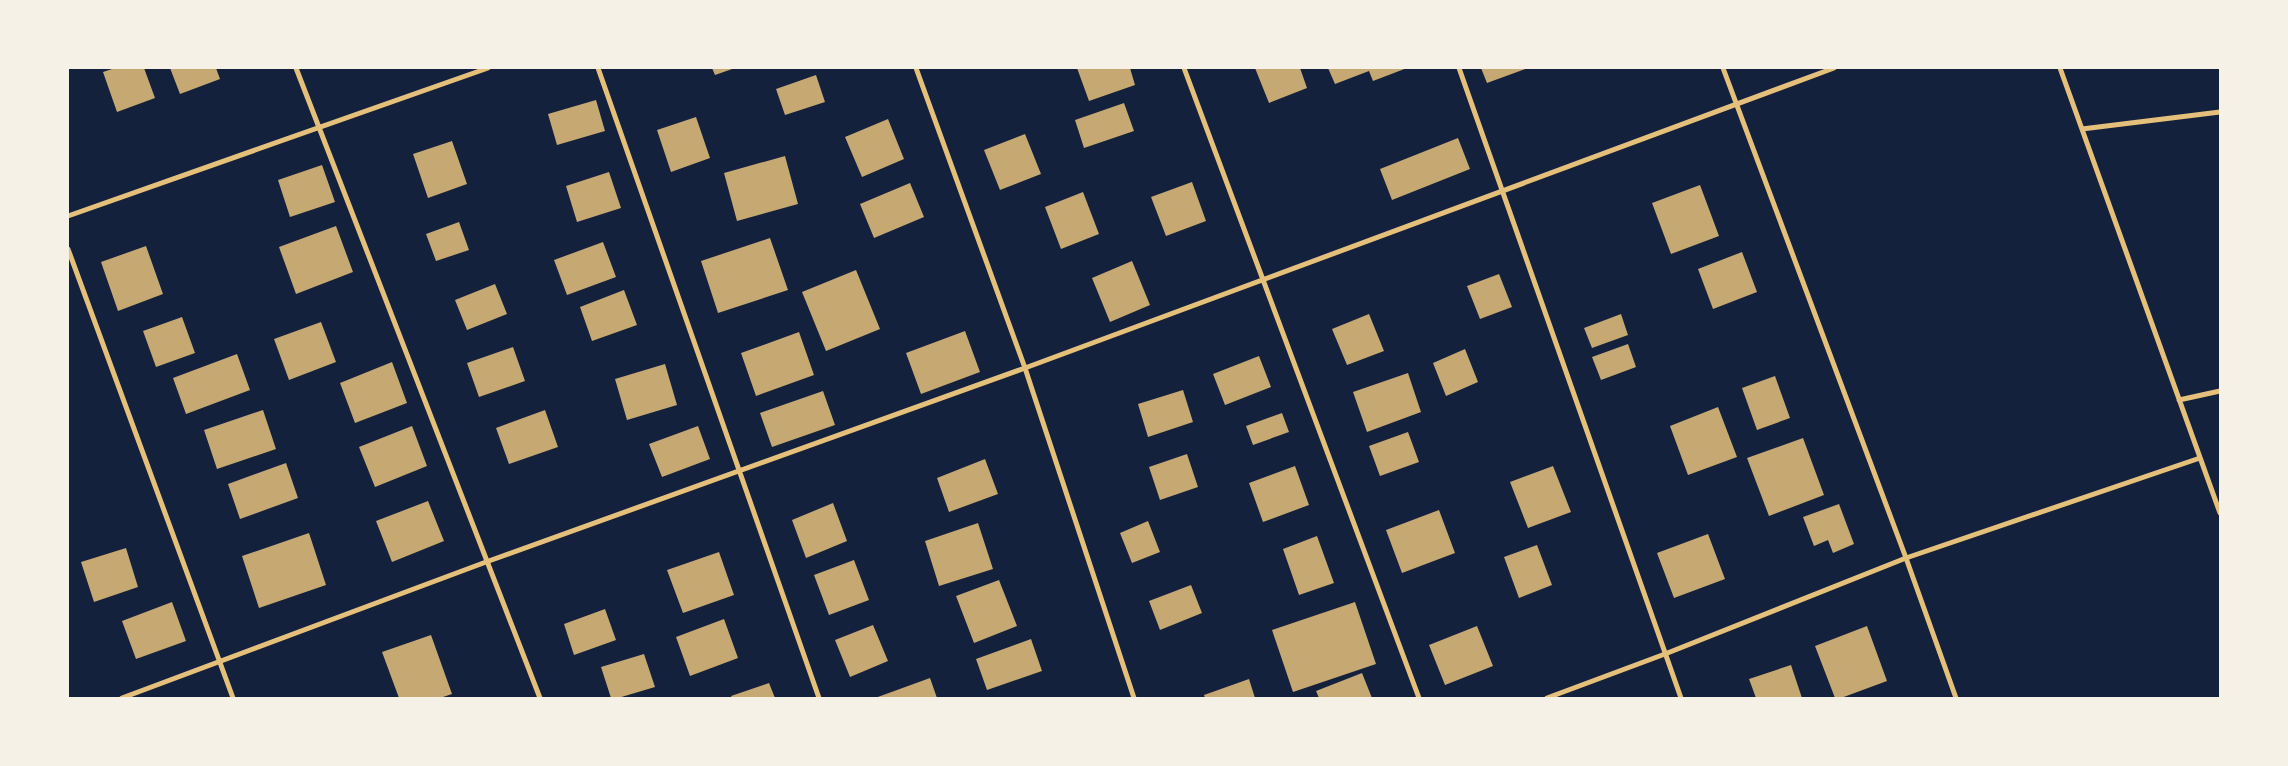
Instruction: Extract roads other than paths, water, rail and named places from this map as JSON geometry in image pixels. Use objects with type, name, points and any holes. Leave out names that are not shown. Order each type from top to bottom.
[{"type":"street","points":[[296,68],[540,698]]},
{"type":"street","points":[[68,216],[488,68]]},
{"type":"street","points":[[598,68],[819,698]]},
{"type":"street","points":[[916,68],[1025,368],[1134,698]]},
{"type":"street","points":[[1184,68],[1419,698]]},
{"type":"street","points":[[1459,68],[1681,698]]},
{"type":"street","points":[[1723,68],[1906,558],[1956,698]]},
{"type":"street","points":[[122,698],[740,469],[1025,368],[1503,189],[1834,68]]},
{"type":"street","points":[[2060,68],[2220,513]]},
{"type":"street","points":[[2082,129],[2220,112]]},
{"type":"street","points":[[68,249],[233,698]]},
{"type":"street","points":[[2179,400],[2220,391]]},
{"type":"street","points":[[1547,698],[1665,654],[1906,558],[2200,458]]}]
